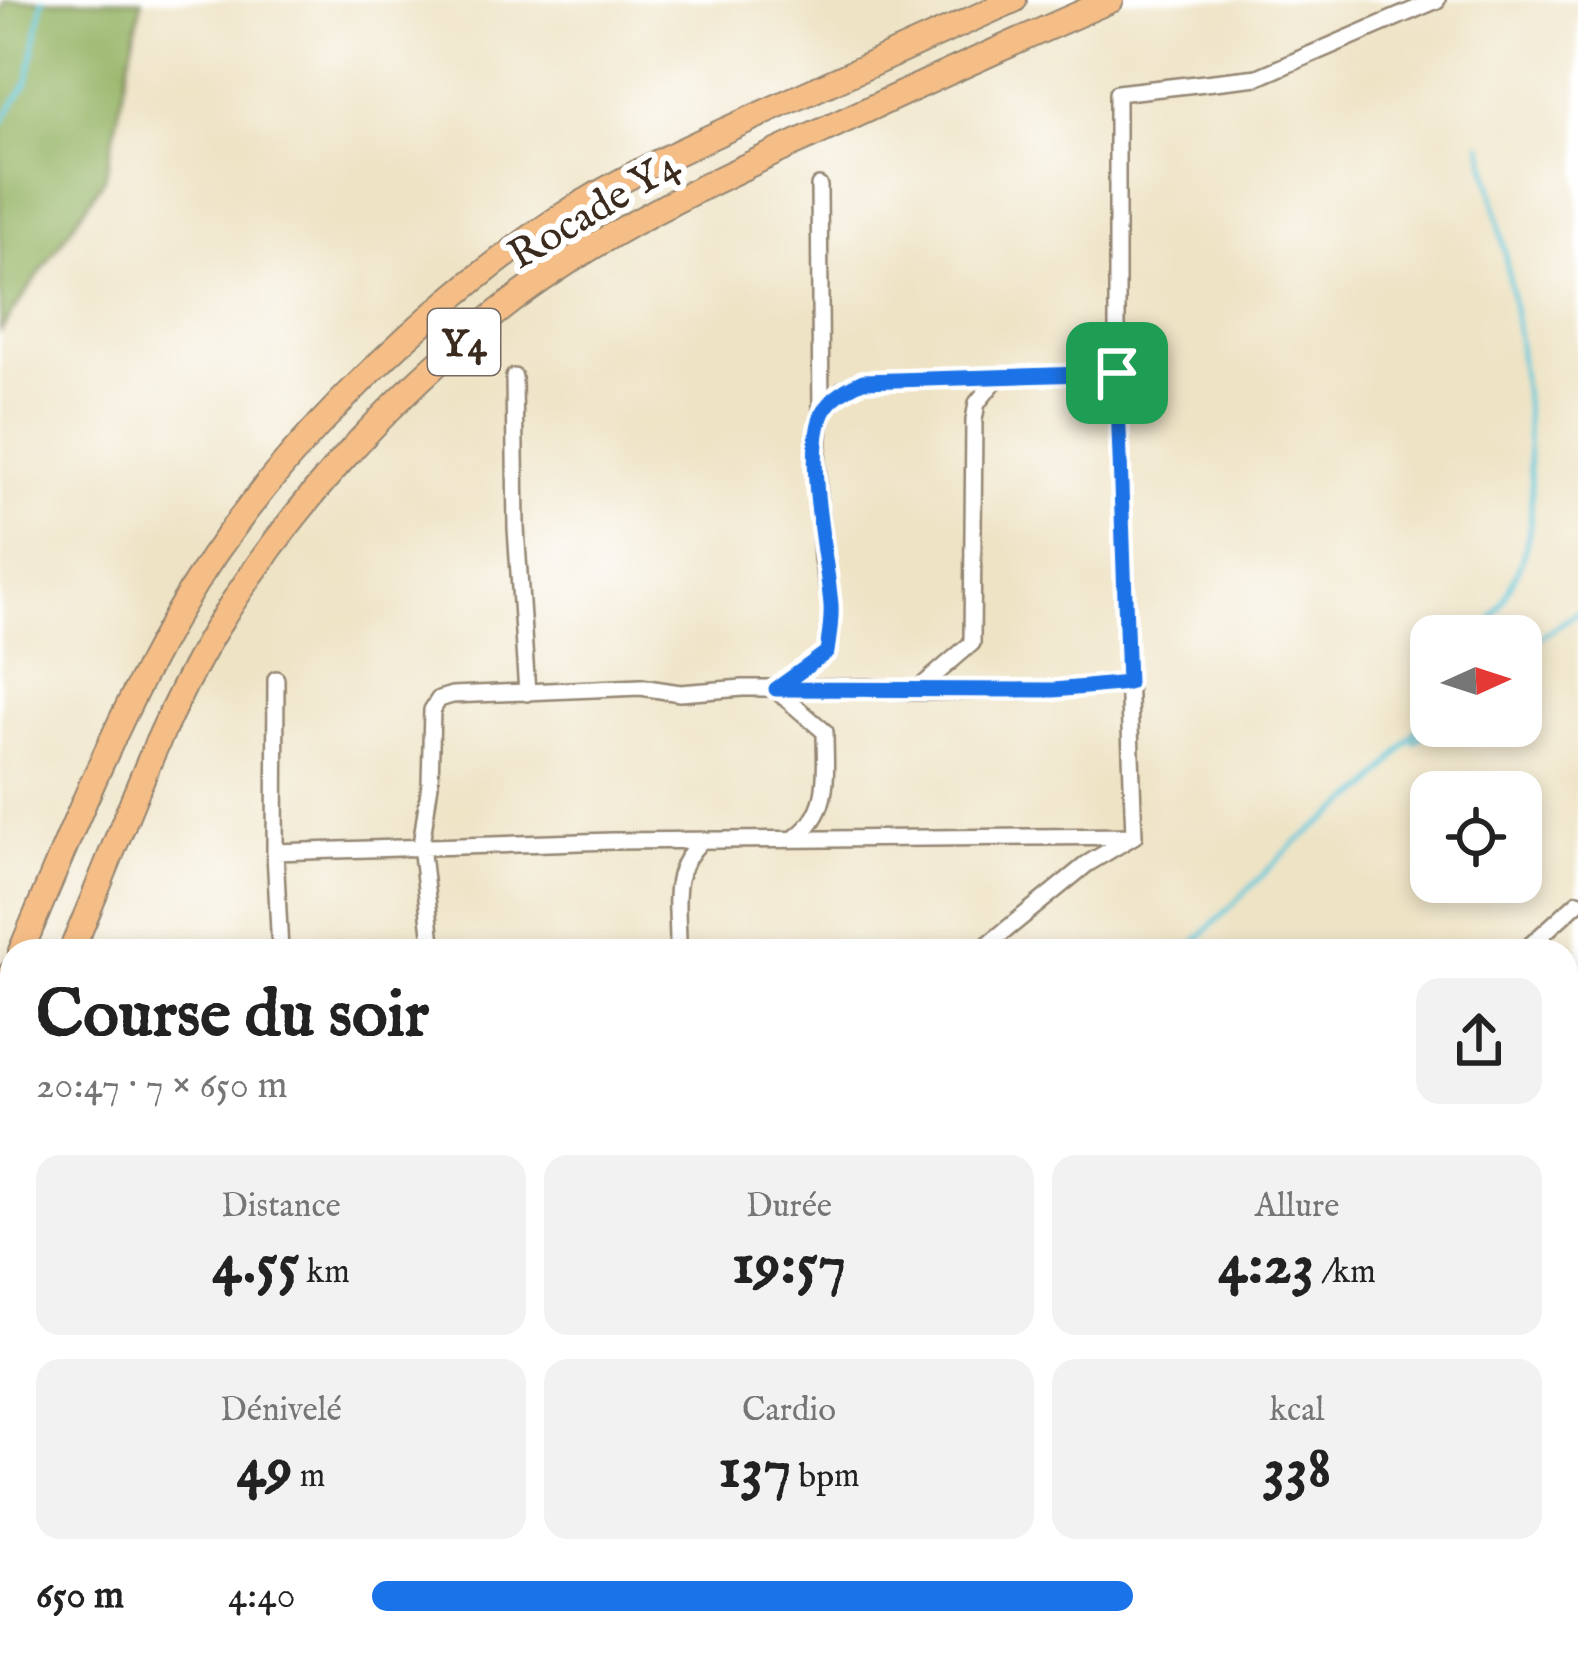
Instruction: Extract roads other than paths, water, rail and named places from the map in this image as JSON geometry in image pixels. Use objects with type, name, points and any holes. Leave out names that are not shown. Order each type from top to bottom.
[{"type":"highway","name":"Rocade Y4","points":[[26,939],[138,687],[179,609],[262,490],[373,371],[466,286],[556,220],[626,179],[1014,0]]},
{"type":"highway","name":"Rocade Y4","points":[[76,939],[181,689],[214,632],[292,520],[396,404],[498,312],[669,203],[1111,0]]},
{"type":"street","points":[[1133,836],[1117,373],[1117,93],[1258,77],[1437,0]]},
{"type":"street","points":[[776,689],[827,652],[831,605],[822,560],[817,462],[821,415],[819,186]]},
{"type":"street","points":[[821,415],[842,390],[863,381],[1117,373]]},
{"type":"street","points":[[915,692],[972,643],[974,420],[977,403],[998,376]]},
{"type":"street","points":[[514,377],[516,528],[527,693]]},
{"type":"street","points":[[275,679],[279,939]]},
{"type":"street","points":[[432,939],[421,845],[430,784],[432,710],[439,699],[641,687],[680,693],[868,687],[915,692],[1054,690],[1128,683]]},
{"type":"street","points":[[776,689],[825,732],[823,801],[812,826],[795,838]]},
{"type":"street","points":[[275,852],[795,838],[1133,836]]},
{"type":"street","points":[[995,939],[1087,864],[1133,836]]},
{"type":"street","points":[[678,939],[679,868],[701,840]]},
{"type":"street","points":[[1537,939],[1578,902]]},
{"type":"waterway","points":[[0,125],[28,81],[43,0]]},
{"type":"waterway","points":[[1482,144],[1517,331],[1531,502],[1521,562],[1494,615]]},
{"type":"waterway","points":[[1542,637],[1578,612]]},
{"type":"waterway","points":[[1198,939],[1294,844],[1372,786],[1410,738]]}]
